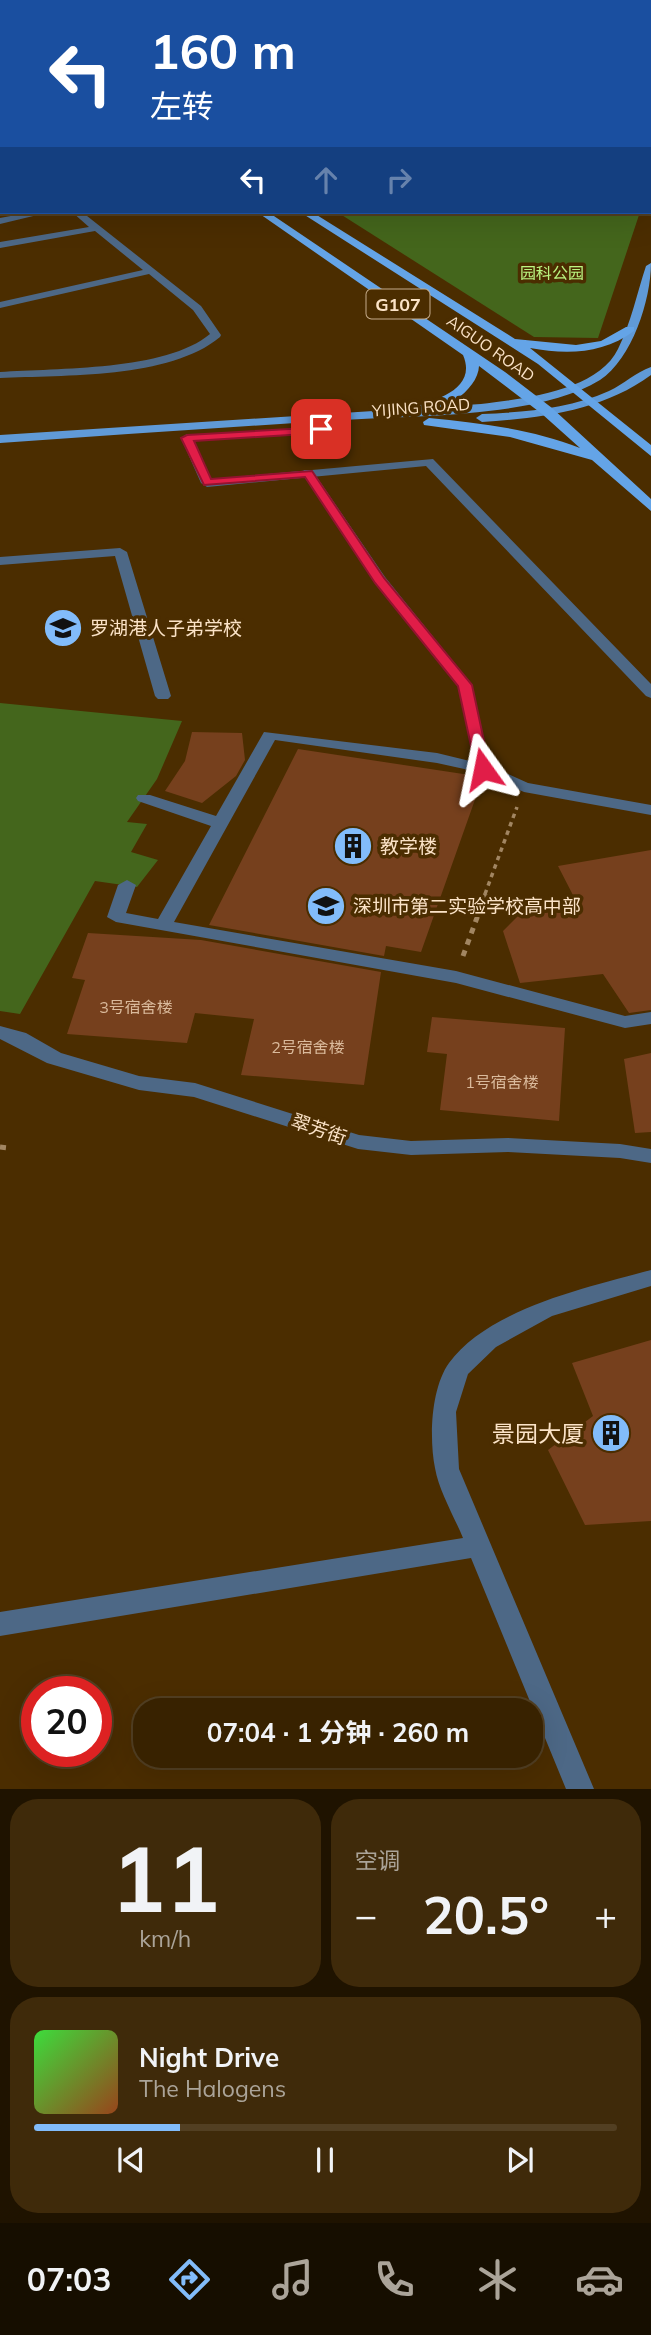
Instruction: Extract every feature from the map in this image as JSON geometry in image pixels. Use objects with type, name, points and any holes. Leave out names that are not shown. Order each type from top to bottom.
[{"type":"highway","name":"AIGUO ROAD","points":[[265,214],[468,352],[532,399],[651,506]]},
{"type":"highway","name":"AIGUO ROAD","points":[[308,214],[542,362],[651,452]]},
{"type":"highway","points":[[505,338],[542,346],[579,348],[614,341],[631,329]]},
{"type":"highway","points":[[412,412],[439,404],[469,384],[475,373],[475,363],[468,352]]},
{"type":"highway","points":[[429,422],[471,426],[537,439],[576,451],[608,468]]},
{"type":"main road","name":"YIJING ROAD","points":[[0,439],[481,407],[532,399],[573,387],[605,371],[616,362],[631,329],[651,266]]},
{"type":"main road","name":"YIJING ROAD","points":[[0,451],[429,422],[547,411],[591,401],[626,388],[651,370]]},
{"type":"street","points":[[0,221],[35,214]]},
{"type":"street","points":[[0,375],[93,369],[154,361],[184,354],[212,342],[216,335],[211,324],[197,308],[80,214]]},
{"type":"street","points":[[0,245],[97,228]]},
{"type":"street","points":[[0,305],[151,271]]},
{"type":"street","points":[[187,438],[208,482],[429,462],[651,693]]},
{"type":"street","points":[[308,473],[380,580],[465,685],[483,769]]},
{"type":"street","points":[[0,561],[120,552],[163,696]]},
{"type":"street","points":[[163,925],[270,735],[437,758],[483,769],[524,787],[651,810]]},
{"type":"street","points":[[144,798],[222,824]]},
{"type":"street","points":[[127,885],[116,917],[456,977],[625,1022],[651,1018]]},
{"type":"street","name":"翠芳街","points":[[0,1032],[19,1038],[54,1058],[139,1083],[195,1090],[358,1142],[411,1148],[508,1145],[620,1151],[651,1156]]},
{"type":"street","points":[[580,1789],[447,1469],[444,1412],[458,1369],[488,1341],[545,1309],[651,1279]]},
{"type":"street","points":[[0,1624],[479,1546]]},
{"type":"path","points":[[456,977],[524,787]]},
{"type":"path","points":[[0,1147],[9,1148]]},
{"type":"green space","name":"园科公园","points":[[340,214],[639,214],[598,338],[534,337]]},
{"type":"green space","points":[[0,703],[182,721],[157,779],[127,822],[147,824],[131,852],[158,860],[137,887],[95,881],[20,1014],[0,1011]]},
{"type":"building","points":[[192,732],[242,733],[245,760],[236,776],[202,803],[165,791],[185,761]]},
{"type":"building","name":"教学楼","points":[[298,749],[483,777],[421,952],[386,946],[384,956],[209,925]]},
{"type":"building","points":[[651,850],[651,1010],[629,1013],[603,974],[520,983],[503,931],[526,908],[575,899],[558,866]]},
{"type":"building","points":[[88,933],[201,940],[381,972],[364,1085],[241,1075],[254,1019],[195,1013],[187,1043],[67,1034],[85,980],[72,978]]},
{"type":"building","points":[[432,1017],[565,1028],[559,1121],[440,1110],[447,1054],[427,1052]]},
{"type":"building","points":[[651,1053],[651,1132],[635,1133],[624,1059]]},
{"type":"building","name":"景园大厦","points":[[651,1340],[651,1521],[585,1525],[548,1450],[593,1416],[572,1363]]},
{"type":"place","name":"罗湖港人子弟学校","points":[[63,628]]},
{"type":"place","name":"教学楼","points":[[353,846]]},
{"type":"place","name":"深圳市第二实验学校高中部","points":[[326,906]]},
{"type":"place","name":"景园大厦","points":[[611,1433]]},
{"type":"route","points":[[321,429],[187,438],[208,482],[308,473],[380,580],[465,685],[483,769]]}]
